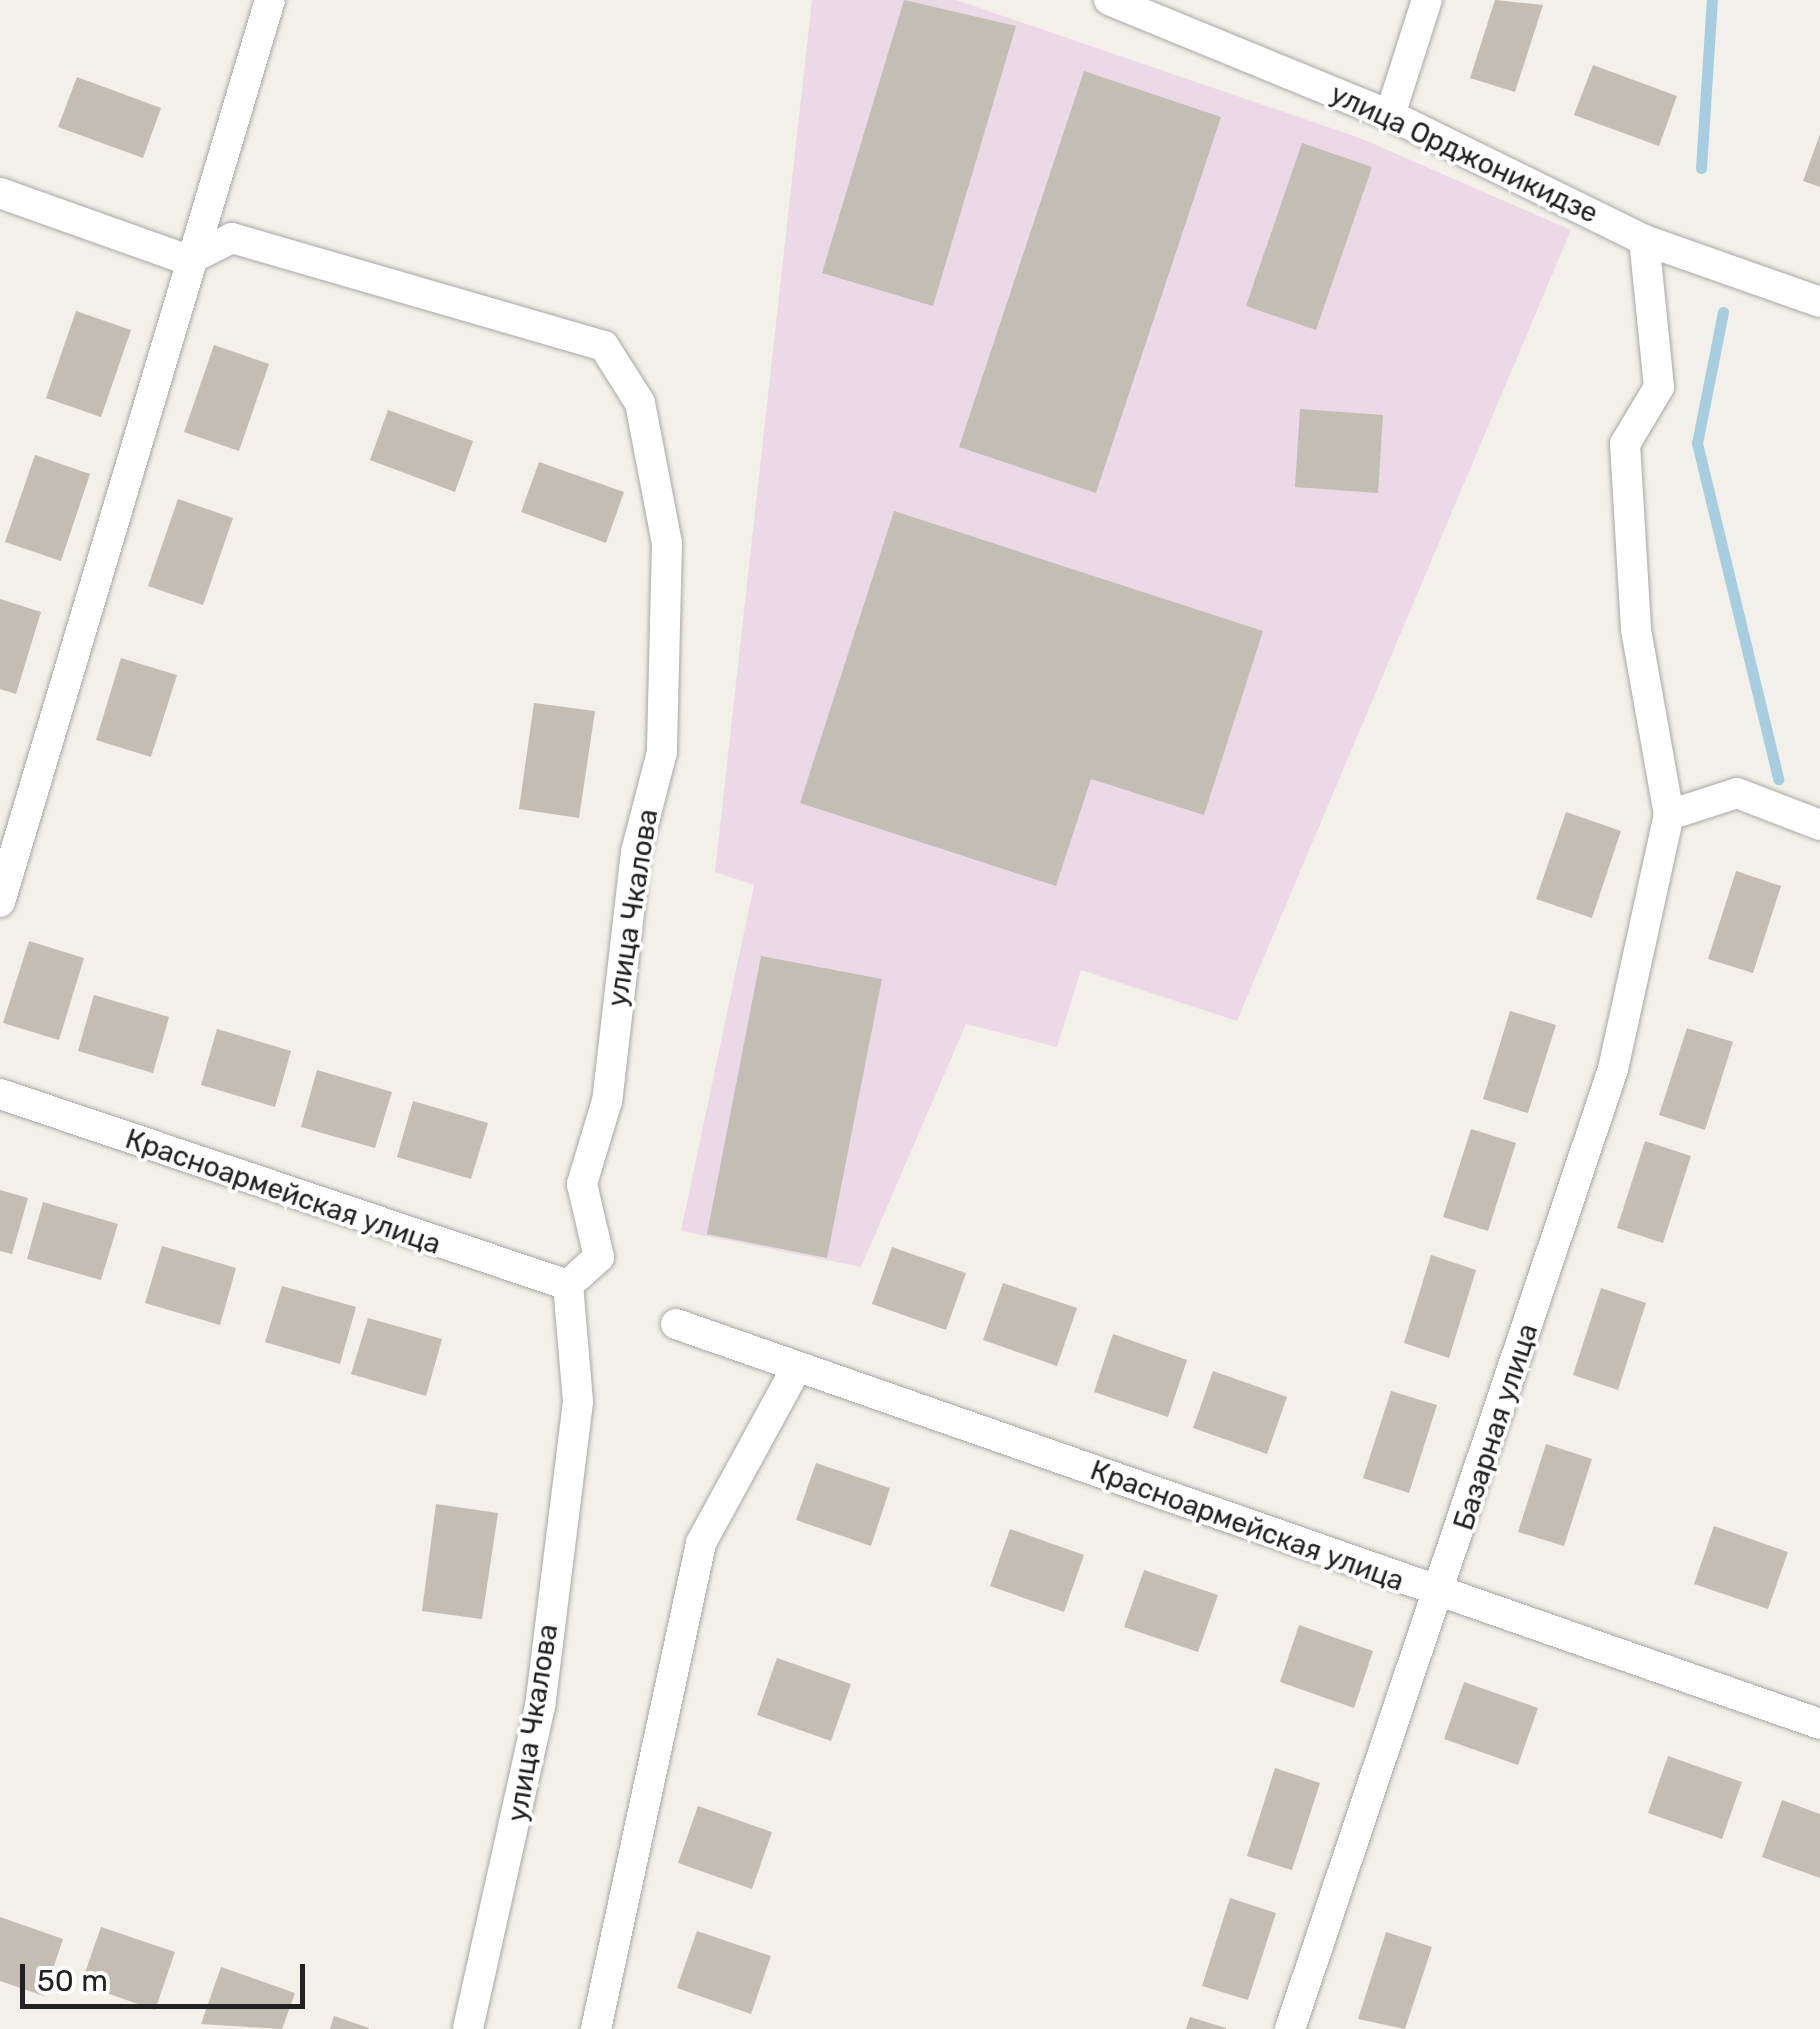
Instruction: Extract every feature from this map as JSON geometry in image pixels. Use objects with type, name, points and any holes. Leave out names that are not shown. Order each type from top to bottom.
[{"type":"street","points":[[0,902],[188,260],[270,0]]},
{"type":"street","name":"улица Орджоникидзе","points":[[1109,0],[1390,115],[1644,240],[1820,302]]},
{"type":"street","points":[[1390,115],[1427,0]]},
{"type":"street","points":[[0,193],[188,260]]},
{"type":"street","name":"улица Чкалова","points":[[188,260],[232,238],[604,346],[640,403],[667,543],[662,752],[636,852],[607,1101],[582,1184],[600,1257],[568,1286],[578,1402],[540,1706],[468,2029]]},
{"type":"street","points":[[1644,240],[1659,387],[1625,444],[1636,630],[1669,815],[1737,793],[1820,825]]},
{"type":"street","name":"Базарная улица","points":[[1290,2029],[1442,1595],[1613,1069],[1669,815]]},
{"type":"street","name":"Красноармейская улица","points":[[0,1094],[568,1286]]},
{"type":"street","name":"Красноармейская улица","points":[[676,1324],[1820,1724]]},
{"type":"street","points":[[596,2029],[701,1542],[797,1366]]},
{"type":"shaded area","points":[[812,0],[956,0],[1360,138],[1571,230],[1237,1021],[1081,970],[1057,1047],[966,1024],[861,1267],[681,1231],[754,885],[715,872]]},
{"type":"building","points":[[904,0],[1016,26],[933,306],[822,273]]},
{"type":"building","points":[[1495,0],[1543,5],[1515,92],[1470,78]]},
{"type":"building","points":[[1593,65],[1677,96],[1659,146],[1574,115]]},
{"type":"building","points":[[1084,71],[1221,117],[1096,493],[959,447]]},
{"type":"building","points":[[77,77],[161,108],[143,158],[58,127]]},
{"type":"building","points":[[1820,134],[1820,187],[1803,181]]},
{"type":"building","points":[[1302,143],[1372,167],[1316,330],[1246,306]]},
{"type":"building","points":[[76,311],[131,330],[101,417],[46,398]]},
{"type":"building","points":[[214,345],[269,364],[239,451],[184,432]]},
{"type":"building","points":[[1300,409],[1383,415],[1378,493],[1295,487]]},
{"type":"building","points":[[388,410],[473,441],[455,492],[370,460]]},
{"type":"building","points":[[35,455],[90,474],[61,561],[5,542]]},
{"type":"building","points":[[539,462],[624,492],[606,543],[521,512]]},
{"type":"building","points":[[178,499],[233,518],[203,605],[148,586]]},
{"type":"building","points":[[894,511],[1263,631],[1204,815],[1091,779],[1056,886],[800,803]]},
{"type":"building","points":[[0,599],[41,612],[16,694],[0,689]]},
{"type":"building","points":[[121,658],[177,675],[151,757],[96,740]]},
{"type":"building","points":[[534,703],[595,711],[579,818],[519,809]]},
{"type":"building","points":[[1566,812],[1621,831],[1592,918],[1536,899]]},
{"type":"building","points":[[1736,871],[1781,886],[1753,973],[1708,959]]},
{"type":"building","points":[[29,941],[84,958],[59,1040],[3,1023]]},
{"type":"building","points":[[761,956],[882,979],[827,1258],[707,1234]]},
{"type":"building","points":[[94,995],[169,1017],[153,1073],[78,1051]]},
{"type":"building","points":[[1510,1011],[1556,1025],[1528,1113],[1483,1099]]},
{"type":"building","points":[[1687,1028],[1733,1042],[1705,1130],[1659,1115]]},
{"type":"building","points":[[217,1029],[291,1051],[275,1107],[201,1085]]},
{"type":"building","points":[[317,1070],[392,1092],[375,1148],[301,1127]]},
{"type":"building","points":[[413,1101],[488,1123],[471,1179],[397,1157]]},
{"type":"building","points":[[1471,1129],[1516,1143],[1488,1231],[1443,1217]]},
{"type":"building","points":[[1645,1141],[1691,1156],[1663,1243],[1617,1228]]},
{"type":"building","points":[[0,1190],[28,1198],[12,1254],[0,1251]]},
{"type":"building","points":[[43,1202],[118,1224],[101,1280],[27,1259]]},
{"type":"building","points":[[162,1246],[236,1268],[220,1325],[145,1303]]},
{"type":"building","points":[[892,1247],[966,1273],[946,1330],[872,1304]]},
{"type":"building","points":[[1431,1255],[1476,1270],[1449,1358],[1404,1343]]},
{"type":"building","points":[[1003,1283],[1077,1308],[1057,1366],[983,1340]]},
{"type":"building","points":[[282,1286],[356,1307],[340,1364],[265,1342]]},
{"type":"building","points":[[1601,1288],[1646,1303],[1618,1390],[1573,1375]]},
{"type":"building","points":[[368,1318],[442,1339],[426,1396],[351,1374]]},
{"type":"building","points":[[1113,1334],[1187,1360],[1168,1417],[1094,1392]]},
{"type":"building","points":[[1213,1371],[1287,1397],[1267,1454],[1193,1428]]},
{"type":"building","points":[[1391,1391],[1437,1405],[1409,1493],[1363,1478]]},
{"type":"building","points":[[1546,1444],[1592,1459],[1564,1546],[1518,1532]]},
{"type":"building","points":[[816,1463],[890,1488],[871,1546],[796,1520]]},
{"type":"building","points":[[436,1504],[498,1513],[482,1619],[422,1611]]},
{"type":"building","points":[[1714,1526],[1788,1552],[1768,1609],[1694,1584]]},
{"type":"building","points":[[1010,1529],[1084,1555],[1064,1612],[990,1586]]},
{"type":"building","points":[[1144,1570],[1218,1595],[1198,1652],[1124,1627]]},
{"type":"building","points":[[1299,1625],[1373,1651],[1354,1708],[1280,1682]]},
{"type":"building","points":[[777,1658],[851,1684],[831,1741],[757,1715]]},
{"type":"building","points":[[1464,1682],[1538,1708],[1518,1765],[1444,1739]]},
{"type":"building","points":[[1668,1756],[1742,1782],[1722,1839],[1648,1813]]},
{"type":"building","points":[[1275,1768],[1320,1783],[1292,1870],[1247,1856]]},
{"type":"building","points":[[1782,1800],[1820,1814],[1820,1878],[1762,1857]]},
{"type":"building","points":[[698,1806],[772,1832],[752,1889],[678,1863]]},
{"type":"building","points":[[1230,1898],[1276,1913],[1248,2000],[1202,1986]]},
{"type":"building","points":[[0,1917],[63,1939],[44,1996],[0,1981]]},
{"type":"building","points":[[101,1927],[175,1952],[155,2010],[81,1984]]},
{"type":"building","points":[[697,1931],[771,1956],[751,2014],[677,1988]]},
{"type":"building","points":[[1386,1932],[1432,1947],[1405,2029],[1358,2019]]},
{"type":"building","points":[[221,1967],[295,1993],[282,2029],[201,2024]]},
{"type":"building","points":[[334,2016],[369,2028],[369,2029],[330,2029]]},
{"type":"building","points":[[1190,2017],[1226,2028],[1226,2029],[1186,2029]]},
{"type":"waterway","points":[[1701,168],[1712,0]]},
{"type":"waterway","points":[[1723,312],[1697,443],[1778,779]]}]
